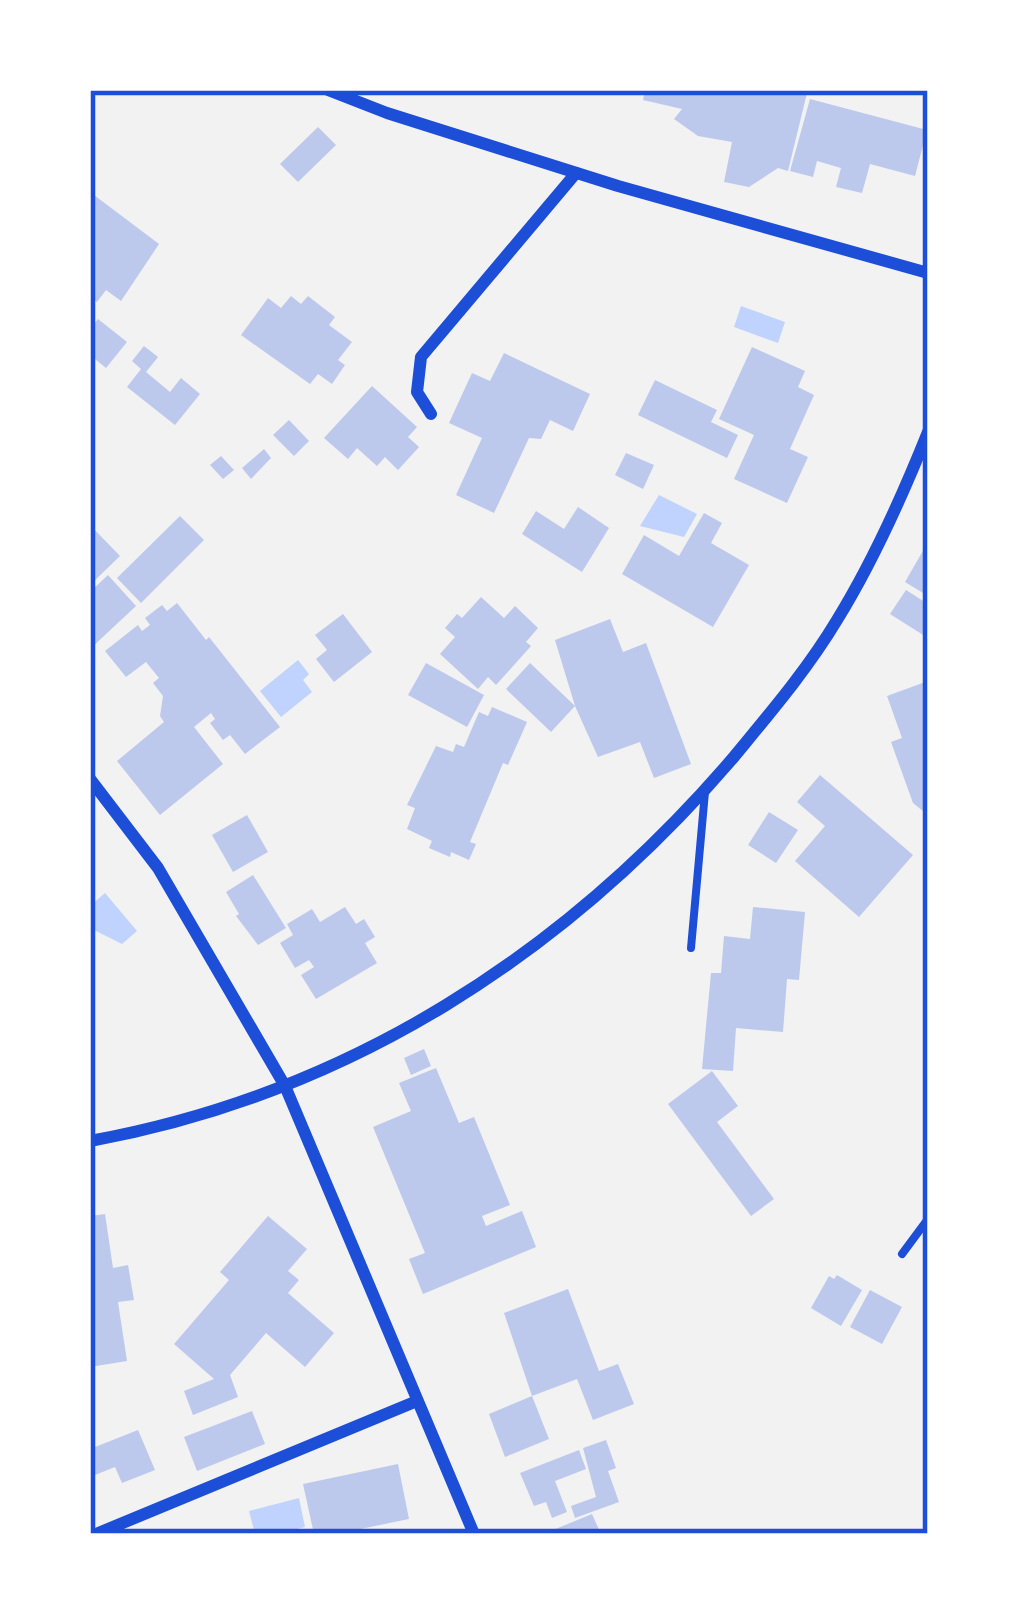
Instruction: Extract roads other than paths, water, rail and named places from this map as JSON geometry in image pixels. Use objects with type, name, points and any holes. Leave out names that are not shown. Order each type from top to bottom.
[{"type":"street","points":[[328,90],[576,173],[928,273]]},
{"type":"street","points":[[431,414],[417,392],[421,357],[576,173]]},
{"type":"street","points":[[90,1141],[226,1107],[355,1058],[533,947],[624,873],[705,790],[792,688],[836,622],[900,502],[928,432]]},
{"type":"street","points":[[90,779],[158,868],[285,1086],[474,1534]]},
{"type":"street","points":[[96,1534],[417,1401]]},
{"type":"lane","points":[[691,948],[705,790]]},
{"type":"lane","points":[[902,1254],[928,1219]]},
{"type":"water","points":[[741,306],[785,322],[778,343],[734,327]]},
{"type":"water","points":[[659,495],[697,514],[684,537],[640,526]]},
{"type":"water","points":[[298,660],[309,674],[303,680],[312,692],[281,717],[260,691]]},
{"type":"water","points":[[105,893],[137,931],[122,944],[90,928],[90,906]]},
{"type":"water","points":[[299,1498],[305,1527],[255,1534],[249,1511]]}]
